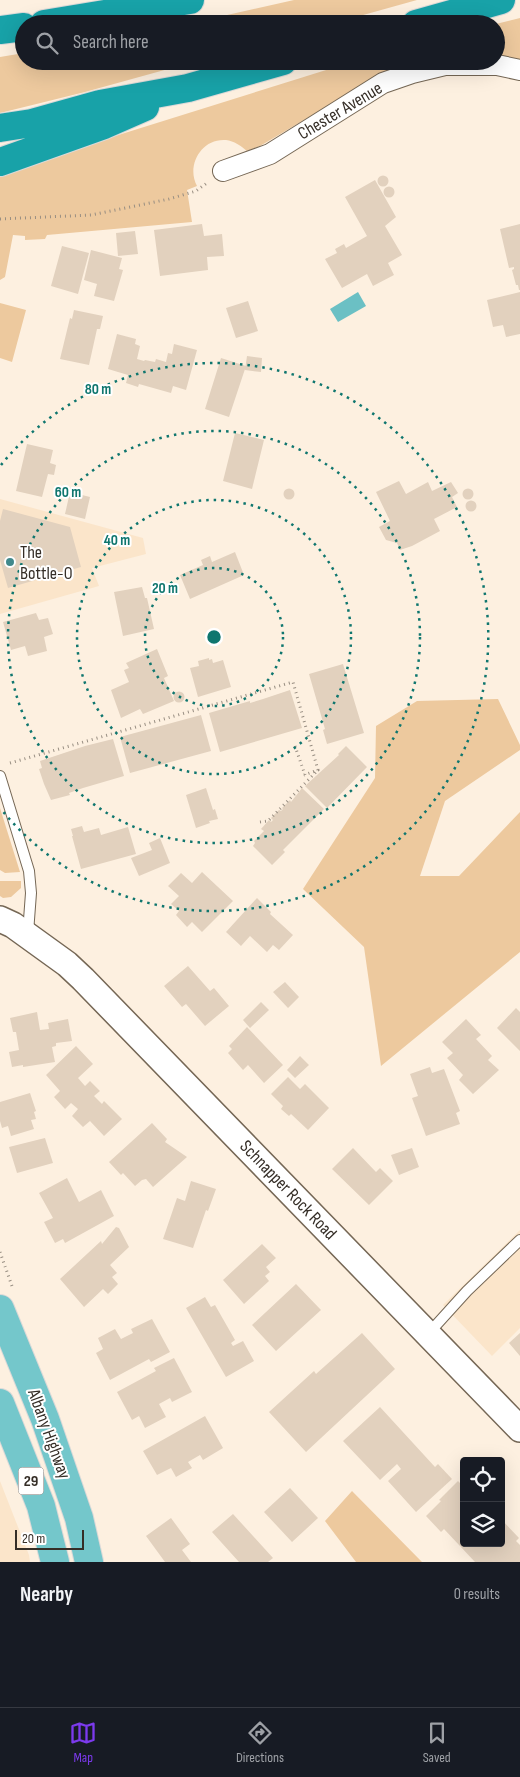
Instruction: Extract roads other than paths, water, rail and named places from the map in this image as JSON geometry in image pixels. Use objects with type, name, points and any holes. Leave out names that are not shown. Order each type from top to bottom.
[{"type":"highway","points":[[99,15],[190,0]]},
{"type":"highway","points":[[448,15],[501,0]]},
{"type":"highway","points":[[0,30],[15,28]]},
{"type":"highway","points":[[0,128],[32,123],[100,104],[188,88],[251,70]]},
{"type":"highway","points":[[0,162],[104,125],[188,88]]},
{"type":"main road","name":"Albany Highway","points":[[0,1309],[45,1420],[79,1518],[89,1562]]},
{"type":"main road","name":"Albany Highway","points":[[0,1403],[41,1506],[56,1562]]},
{"type":"street","name":"Chester Avenue","points":[[505,67],[520,70]]},
{"type":"street","name":"Chester Avenue","points":[[223,171],[270,154],[383,83],[423,70]]},
{"type":"street","name":"Schnapper Rock Road","points":[[0,920],[13,925],[26,941]]},
{"type":"street","name":"Schnapper Rock Road","points":[[0,938],[26,941],[67,964],[520,1429]]},
{"type":"lane","points":[[0,776],[29,871],[31,893],[26,941]]},
{"type":"lane","points":[[428,1334],[467,1291],[520,1240]]},
{"type":"water","points":[[358,292],[366,306],[338,322],[330,309]]},
{"type":"place","name":"The Bottle-O","points":[[10,562]]}]
